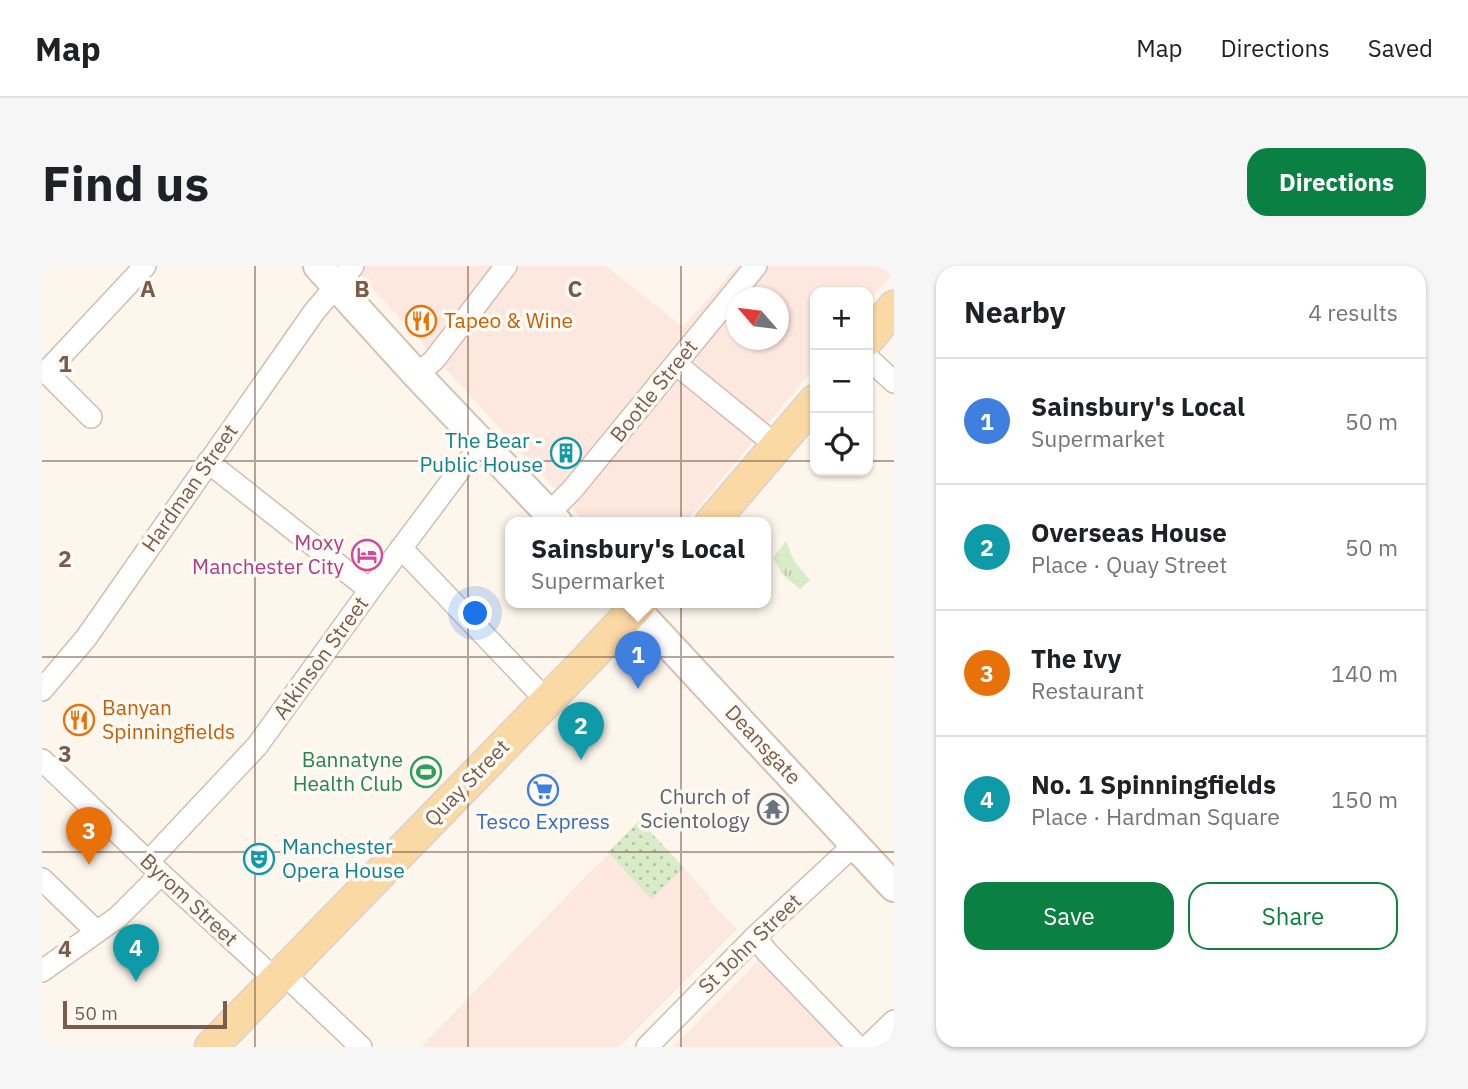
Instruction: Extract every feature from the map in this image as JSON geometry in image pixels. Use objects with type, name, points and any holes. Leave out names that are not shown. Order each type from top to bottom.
[{"type":"main road","points":[[873,333],[894,307]]},
{"type":"main road","points":[[716,517],[810,407]]},
{"type":"main road","name":"Quay Street","points":[[211,1047],[547,701],[632,608]]},
{"type":"street","points":[[91,417],[44,372],[145,266]]},
{"type":"street","points":[[417,375],[433,360],[506,266]]},
{"type":"street","name":"Bootle Street","points":[[554,517],[756,266]]},
{"type":"street","points":[[336,273],[417,375],[552,517]]},
{"type":"street","name":"Hardman Street","points":[[42,690],[86,638],[314,312],[336,273]]},
{"type":"street","points":[[873,363],[894,382]]},
{"type":"street","points":[[676,364],[777,446]]},
{"type":"street","name":"Atkinson Street","points":[[42,971],[118,918],[155,868],[257,746],[462,467],[484,446]]},
{"type":"street","points":[[208,462],[370,590]]},
{"type":"street","points":[[401,548],[547,701]]},
{"type":"street","name":"Deansgate","points":[[638,608],[894,887]]},
{"type":"street","name":"Byrom Street","points":[[42,760],[155,868],[361,1047]]},
{"type":"street","name":"St John Street","points":[[647,1047],[755,937],[855,844]]},
{"type":"street","points":[[42,879],[97,932]]},
{"type":"street","points":[[755,937],[859,1047]]},
{"type":"street","points":[[867,1047],[894,1021]]},
{"type":"shaded area","points":[[352,266],[606,266],[683,327],[737,266],[894,266],[894,272],[873,297],[873,287],[810,287],[810,373],[690,517],[581,517]]},
{"type":"shaded area","points":[[638,822],[641,822],[684,868],[711,898],[709,900],[737,929],[619,1047],[421,1047],[609,854]]},
{"type":"shaded area","points":[[760,959],[849,1047],[673,1047]]},
{"type":"green space","points":[[786,541],[794,561],[810,580],[800,589],[784,576],[773,558]]},
{"type":"green space","points":[[641,822],[684,868],[651,899],[608,852]]},
{"type":"place","name":"Tapeo & Wine","points":[[421,321]]},
{"type":"place","name":"The Bear - Public House","points":[[566,453]]},
{"type":"place","name":"Moxy Manchester City","points":[[367,555]]},
{"type":"place","name":"Sainsbury's Local","points":[[638,689]]},
{"type":"place","name":"Banyan Spinningfields","points":[[79,720]]},
{"type":"place","name":"Overseas House","points":[[581,760]]},
{"type":"place","name":"Bannatyne Health Club","points":[[426,772]]},
{"type":"place","name":"Tesco Express","points":[[543,790]]},
{"type":"place","name":"Church of Scientology","points":[[773,809]]},
{"type":"place","name":"Manchester Opera House","points":[[259,859]]},
{"type":"place","name":"The Ivy","points":[[89,865]]},
{"type":"place","name":"No. 1 Spinningfields","points":[[136,982]]}]
